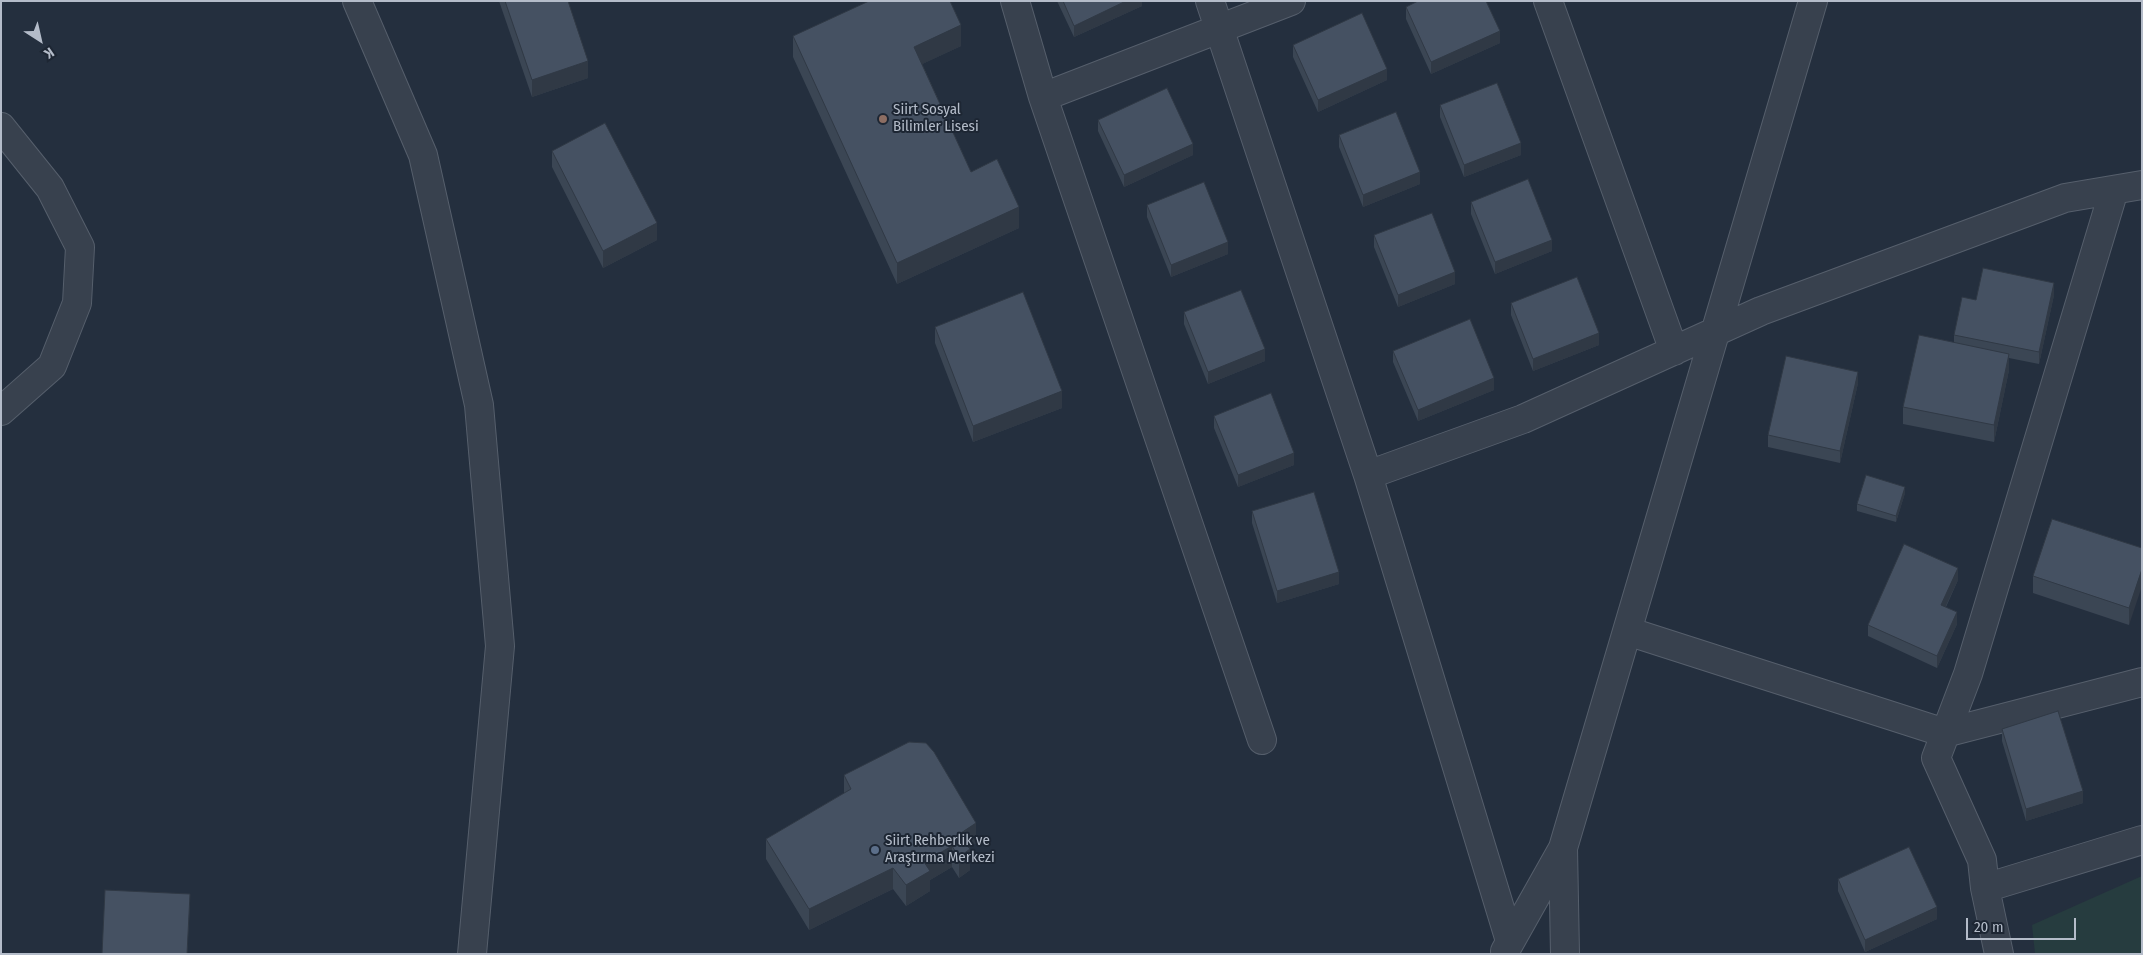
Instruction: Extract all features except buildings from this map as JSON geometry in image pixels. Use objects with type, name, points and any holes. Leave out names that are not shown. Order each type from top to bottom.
[{"type":"street","points":[[357,1],[423,155],[479,405],[500,646],[472,954]]},
{"type":"street","points":[[1015,1],[1043,97],[1262,740]]},
{"type":"street","points":[[1210,1],[1368,475],[1507,947]]},
{"type":"street","points":[[1043,97],[1291,1]]},
{"type":"street","points":[[1548,1],[1674,351]]},
{"type":"street","points":[[1507,947],[1563,848],[1813,1]]},
{"type":"street","points":[[1,127],[50,188],[80,247],[77,303],[52,366],[1,411]]},
{"type":"street","points":[[1368,475],[1523,419],[1761,311],[2065,198],[2142,185]]},
{"type":"street","points":[[1999,954],[1985,888],[1982,860],[1936,758],[1968,674],[2114,190]]},
{"type":"street","points":[[1627,631],[1945,733],[2142,682]]},
{"type":"street","points":[[1985,888],[2142,840]]},
{"type":"street","points":[[1563,848],[1565,954]]},
{"type":"green space","points":[[2142,876],[2142,954],[2035,954],[2032,925]]},
{"type":"place","name":"Siirt Sosyal Bilimler Lisesi","points":[[883,119]]},
{"type":"place","name":"Siirt Rehberlik ve Araştırma Merkezi","points":[[875,850]]}]
